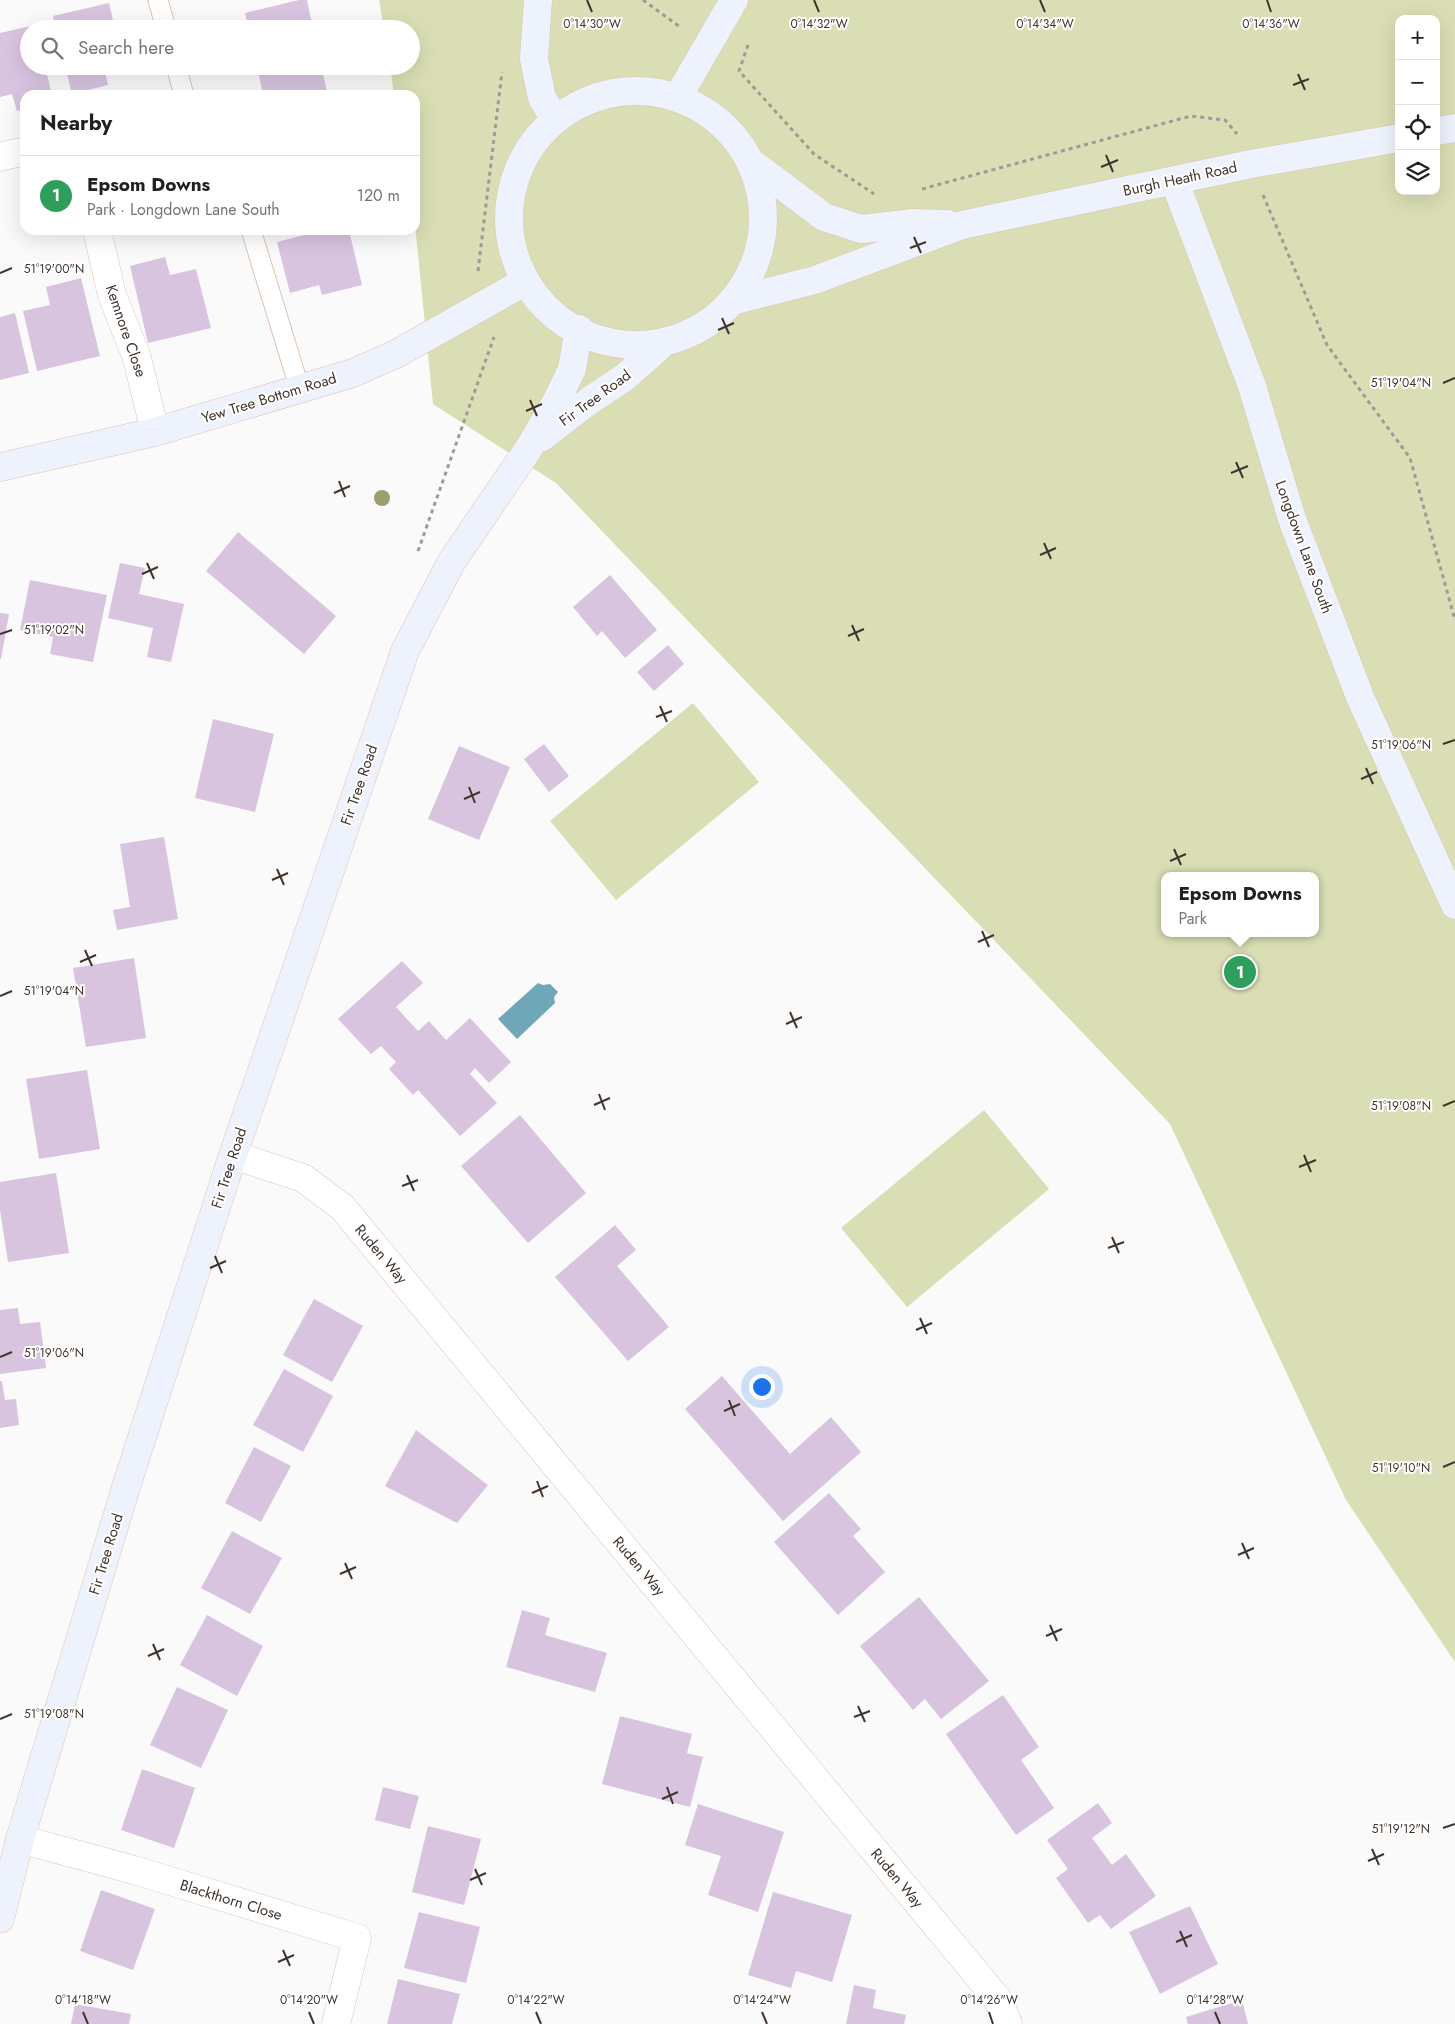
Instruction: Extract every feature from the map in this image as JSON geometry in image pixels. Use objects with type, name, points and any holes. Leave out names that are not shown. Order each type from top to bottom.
[{"type":"main road","points":[[538,0],[535,16],[534,59],[542,98],[553,116]]},
{"type":"main road","points":[[678,97],[734,0]]},
{"type":"main road","points":[[655,90],[678,97],[726,124],[756,166],[764,209],[761,247],[736,300],[722,315],[696,333],[660,346],[634,345],[579,329],[551,315],[521,284],[511,240],[510,203],[516,168],[538,140],[553,116],[602,96],[655,90]]},
{"type":"main road","points":[[1440,130],[1455,128]]},
{"type":"main road","name":"Burgh Heath Road","points":[[736,300],[815,280],[962,225],[1251,164],[1395,139]]},
{"type":"main road","name":"Burgh Heath Road","points":[[756,166],[824,217],[861,229],[914,223],[962,225]]},
{"type":"main road","name":"Longdown Lane South","points":[[1174,180],[1252,386],[1292,518],[1360,697],[1455,905]]},
{"type":"main road","name":"Yew Tree Bottom Road","points":[[0,468],[155,432],[353,373],[396,354],[521,284]]},
{"type":"main road","name":"Fir Tree Road","points":[[0,1919],[20,1839],[126,1487],[233,1155],[405,651],[452,561],[529,448],[556,402],[572,369],[579,329]]},
{"type":"main road","name":"Fir Tree Road","points":[[529,448],[589,401],[625,377],[660,346]]},
{"type":"street","points":[[0,157],[20,152]]},
{"type":"street","name":"Kemnore Close","points":[[98,235],[112,295],[137,358],[155,432]]},
{"type":"street","name":"Ruden Way","points":[[233,1155],[302,1178],[342,1207],[999,2001],[1008,2024]]},
{"type":"street","name":"Blackthorn Close","points":[[20,1839],[134,1870],[357,1938],[336,2024]]},
{"type":"lane","points":[[158,0],[164,20]]},
{"type":"lane","points":[[178,75],[183,90]]},
{"type":"lane","points":[[253,235],[300,390]]},
{"type":"path","points":[[748,44],[738,71],[814,154],[875,195]]},
{"type":"path","points":[[921,189],[1191,116],[1224,120],[1241,138],[1327,345],[1410,458],[1455,620]]},
{"type":"green space","points":[[379,0],[1455,0],[1455,1662],[1346,1500],[1170,1124],[556,483],[433,404],[416,235],[420,235],[420,90],[393,90],[391,75],[420,75],[420,20],[382,20]]},
{"type":"green space","points":[[693,703],[759,782],[616,900],[550,821]]},
{"type":"green space","points":[[984,1110],[1049,1189],[907,1307],[841,1228]]},
{"type":"water","points":[[538,983],[543,985],[550,984],[558,992],[554,997],[555,1003],[517,1039],[498,1019]]},
{"type":"building","points":[[299,0],[307,0],[311,20],[247,20],[245,13]]},
{"type":"building","points":[[109,3],[113,20],[54,20],[53,16]]},
{"type":"building","points":[[20,28],[20,75],[47,75],[51,90],[20,90],[20,110],[17,111],[12,94],[0,97],[0,33]]},
{"type":"building","points":[[67,75],[106,75],[108,85],[88,90],[71,90]]},
{"type":"building","points":[[259,75],[323,75],[327,90],[262,90]]},
{"type":"building","points":[[304,235],[350,235],[362,285],[322,295],[319,285],[290,293],[277,242]]},
{"type":"building","points":[[165,257],[170,275],[196,269],[211,328],[148,343],[130,266]]},
{"type":"building","points":[[81,278],[100,356],[37,371],[23,311],[50,305],[46,287]]},
{"type":"building","points":[[15,313],[29,373],[0,380],[0,317]]},
{"type":"building","points":[[238,532],[336,616],[304,654],[206,571]]},
{"type":"building","points":[[120,563],[145,568],[139,594],[184,604],[171,662],[147,657],[153,628],[108,618]]},
{"type":"building","points":[[610,575],[657,630],[625,658],[602,631],[597,636],[573,607]]},
{"type":"building","points":[[30,580],[107,595],[93,662],[50,654],[53,637],[20,630]]},
{"type":"building","points":[[0,613],[9,614],[1,659],[0,659]]},
{"type":"building","points":[[668,645],[684,664],[654,691],[637,672]]},
{"type":"building","points":[[213,719],[274,734],[255,812],[195,798]]},
{"type":"building","points":[[544,744],[569,776],[549,792],[524,759]]},
{"type":"building","points":[[459,746],[510,767],[479,840],[428,819]]},
{"type":"building","points":[[164,837],[178,919],[117,930],[113,910],[130,907],[120,844]]},
{"type":"building","points":[[134,958],[146,1038],[86,1047],[73,968]]},
{"type":"building","points":[[402,961],[423,983],[396,1007],[418,1031],[429,1021],[446,1040],[470,1018],[511,1062],[489,1083],[475,1068],[470,1074],[497,1103],[460,1136],[418,1090],[413,1095],[389,1069],[396,1062],[381,1046],[371,1054],[338,1019]]},
{"type":"building","points":[[87,1070],[100,1149],[39,1159],[26,1079]]},
{"type":"building","points":[[520,1115],[586,1193],[528,1243],[461,1166]]},
{"type":"building","points":[[56,1173],[69,1253],[8,1262],[0,1210],[0,1182]]},
{"type":"building","points":[[615,1225],[636,1250],[617,1266],[669,1327],[628,1361],[555,1277]]},
{"type":"building","points":[[314,1299],[363,1326],[332,1382],[283,1355]]},
{"type":"building","points":[[18,1308],[20,1324],[40,1322],[46,1368],[0,1374],[0,1310]]},
{"type":"building","points":[[284,1369],[333,1396],[303,1452],[253,1425]]},
{"type":"building","points":[[722,1376],[790,1454],[831,1417],[861,1452],[783,1521],[685,1409]]},
{"type":"building","points":[[0,1381],[2,1381],[5,1400],[16,1399],[19,1425],[0,1428]]},
{"type":"building","points":[[416,1430],[488,1485],[457,1523],[385,1486]]},
{"type":"building","points":[[254,1447],[291,1466],[261,1522],[225,1503]]},
{"type":"building","points":[[829,1493],[861,1529],[853,1536],[885,1572],[838,1615],[774,1542]]},
{"type":"building","points":[[232,1531],[282,1558],[250,1614],[201,1588]]},
{"type":"building","points":[[919,1597],[989,1681],[941,1719],[925,1699],[913,1710],[860,1646]]},
{"type":"building","points":[[522,1610],[550,1618],[545,1635],[607,1653],[595,1692],[506,1667]]},
{"type":"building","points":[[207,1615],[263,1646],[237,1696],[180,1665]]},
{"type":"building","points":[[177,1687],[228,1710],[201,1768],[150,1745]]},
{"type":"building","points":[[1003,1695],[1039,1747],[1021,1760],[1054,1808],[1016,1835],[946,1734]]},
{"type":"building","points":[[620,1716],[692,1734],[687,1753],[703,1757],[690,1807],[602,1784]]},
{"type":"building","points":[[142,1769],[195,1788],[174,1848],[121,1830]]},
{"type":"building","points":[[383,1787],[419,1796],[410,1829],[375,1820]]},
{"type":"building","points":[[1098,1803],[1112,1823],[1092,1838],[1112,1865],[1126,1854],[1156,1896],[1111,1929],[1100,1915],[1088,1923],[1056,1878],[1068,1869],[1047,1840]]},
{"type":"building","points":[[698,1804],[784,1832],[758,1912],[708,1895],[721,1856],[685,1845]]},
{"type":"building","points":[[428,1826],[481,1839],[464,1905],[412,1892]]},
{"type":"building","points":[[101,1890],[155,1909],[133,1970],[80,1951]]},
{"type":"building","points":[[773,1892],[852,1915],[832,1982],[796,1971],[791,1988],[748,1975]]},
{"type":"building","points":[[1190,1906],[1218,1964],[1160,1994],[1129,1932]]},
{"type":"building","points":[[419,1912],[480,1927],[466,1983],[404,1968]]},
{"type":"building","points":[[398,1979],[460,1994],[452,2024],[387,2024]]},
{"type":"building","points":[[854,1985],[876,1990],[873,2008],[906,2015],[904,2024],[846,2024]]},
{"type":"building","points":[[1242,2000],[1248,2024],[1188,2024],[1186,2017]]},
{"type":"building","points":[[75,2004],[131,2014],[129,2024],[71,2024]]},
{"type":"place","name":"Epsom Downs","points":[[1240,972]]}]
